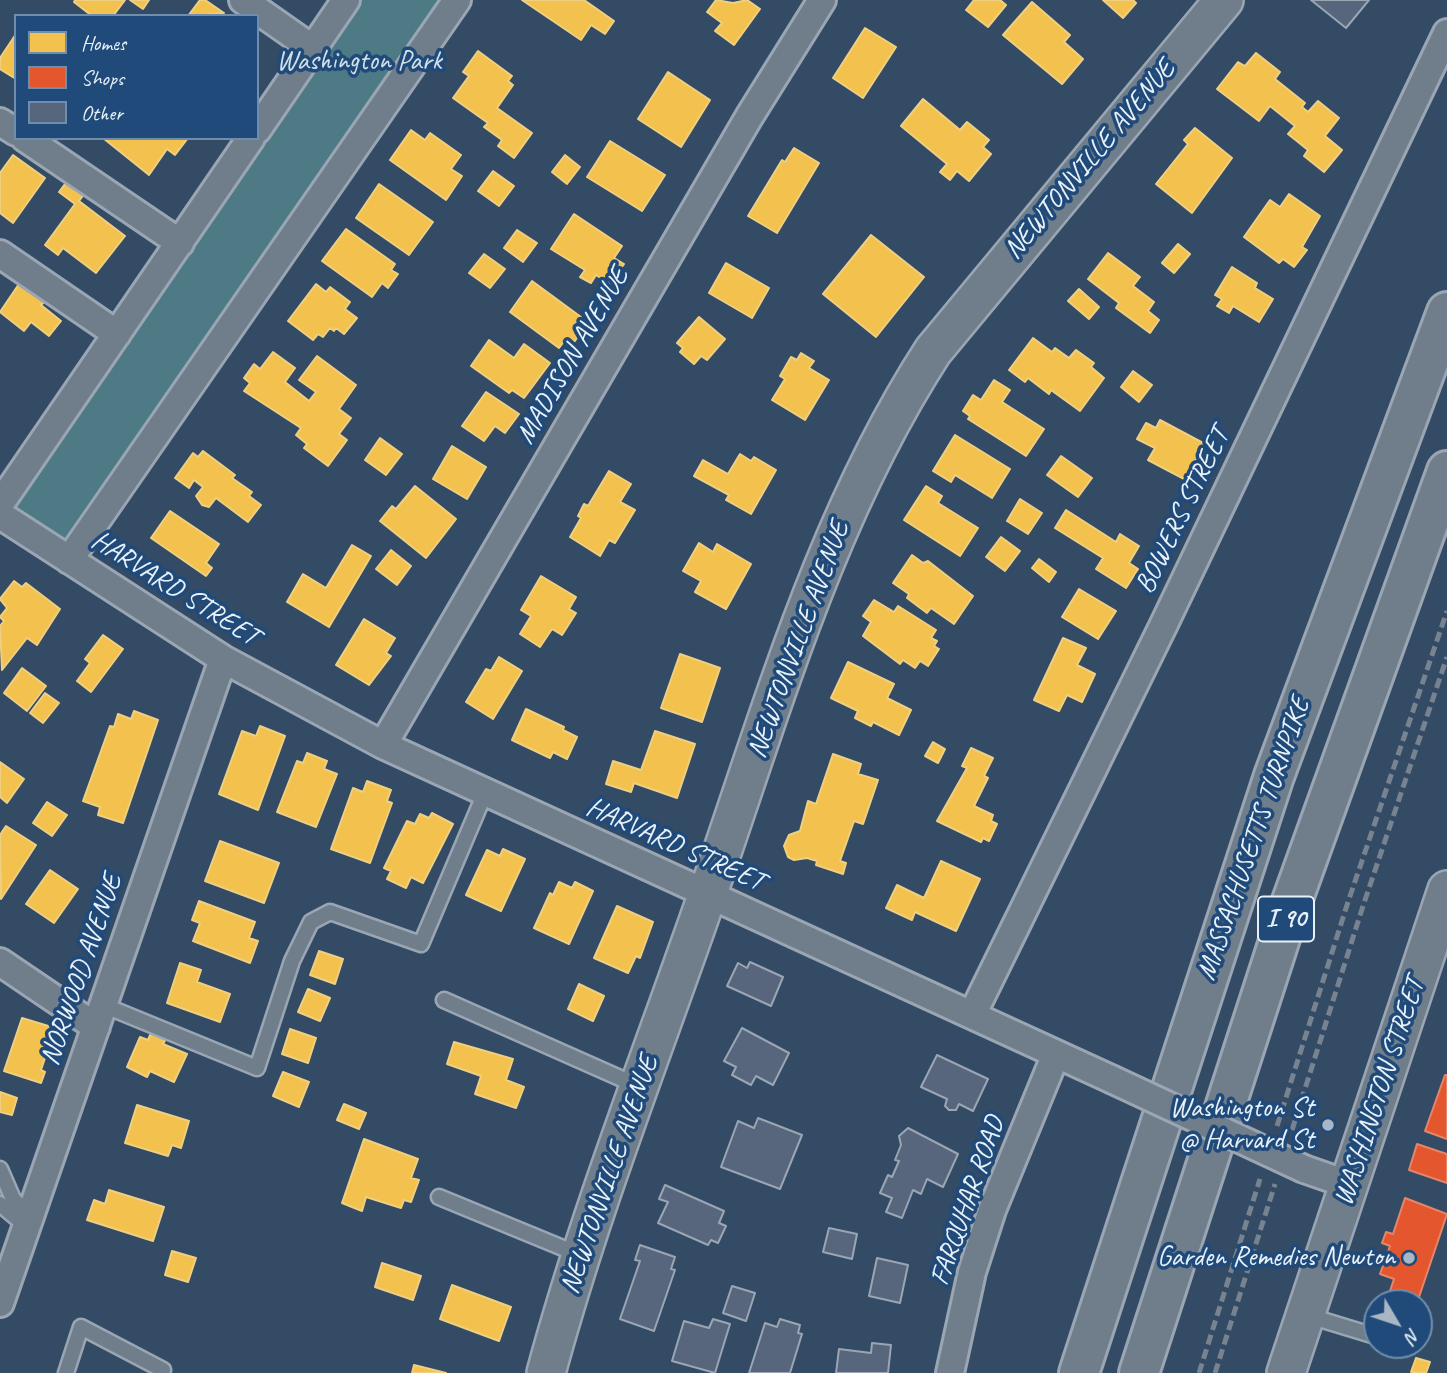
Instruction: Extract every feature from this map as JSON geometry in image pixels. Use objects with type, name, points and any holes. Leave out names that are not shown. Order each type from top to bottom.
[{"type":"highway","name":"MASSACHUSETTS TURNPIKE","points":[[1079,1373],[1274,776],[1447,312]]},
{"type":"highway","name":"MASSACHUSETTS TURNPIKE","points":[[1139,1373],[1284,924],[1447,471]]},
{"type":"main road","name":"NEWTONVILLE AVENUE","points":[[546,1373],[582,1256],[809,604],[860,477],[897,407],[933,351],[1224,0]]},
{"type":"main road","name":"WASHINGTON STREET","points":[[1286,1373],[1447,890]]},
{"type":"street","points":[[243,0],[313,49]]},
{"type":"street","points":[[259,127],[346,0]]},
{"type":"street","points":[[69,560],[457,0]]},
{"type":"street","name":"MADISON AVENUE","points":[[383,745],[749,117],[822,0]]},
{"type":"street","name":"BOWERS STREET","points":[[972,1015],[1447,33]]},
{"type":"street","points":[[27,140],[180,243]]},
{"type":"street","points":[[0,504],[250,140]]},
{"type":"street","points":[[0,254],[117,334]]},
{"type":"street","name":"HARVARD STREET","points":[[0,515],[223,659],[383,745],[1304,1169],[1350,1185]]},
{"type":"street","name":"NORWOOD AVENUE","points":[[0,1303],[223,659]]},
{"type":"street","points":[[0,962],[99,1016]]},
{"type":"street","name":"FARQUHAR ROAD","points":[[950,1373],[972,1272],[992,1210],[1056,1054]]},
{"type":"lane","points":[[99,1016],[257,1068],[292,961],[311,922],[330,912],[421,944],[485,793]]},
{"type":"lane","points":[[444,1000],[640,1087]]},
{"type":"lane","points":[[0,1169],[13,1199],[28,1221]]},
{"type":"lane","points":[[439,1197],[582,1256]]},
{"type":"lane","points":[[0,1204],[28,1221]]},
{"type":"lane","points":[[1306,1315],[1363,1332]]},
{"type":"lane","points":[[66,1373],[81,1326],[163,1370],[162,1373]]},
{"type":"green space","name":"Washington Park","points":[[346,0],[457,0],[69,560],[0,504],[250,140],[259,140],[259,127]]},
{"type":"building: Homes","points":[[125,0],[114,14],[89,14],[74,2]]},
{"type":"building: Homes","points":[[130,0],[149,0],[143,9]]},
{"type":"building: Homes","points":[[200,0],[205,0],[224,13],[212,14],[190,14]]},
{"type":"building: Homes","points":[[522,0],[584,0],[614,21],[605,34],[591,25],[581,40]]},
{"type":"building: Homes","points":[[716,0],[733,3],[747,0],[760,9],[734,45],[715,31],[722,23],[707,12]]},
{"type":"building: Homes","points":[[974,0],[1000,0],[1006,5],[988,27],[966,10]]},
{"type":"building: Homes","points":[[1103,0],[1133,0],[1136,3],[1123,18]]},
{"type":"building: Homes","points":[[1032,2],[1070,35],[1064,42],[1083,59],[1062,84],[1003,35]]},
{"type":"building: Homes","points":[[865,28],[896,47],[863,98],[833,78]]},
{"type":"building: Homes","points":[[14,37],[14,78],[0,69],[0,58]]},
{"type":"building: Homes","points":[[478,51],[512,76],[508,81],[513,85],[497,108],[532,133],[514,158],[498,146],[502,140],[484,127],[488,123],[453,98],[469,76],[463,72]]},
{"type":"building: Homes","points":[[1256,53],[1280,72],[1275,79],[1305,103],[1302,107],[1308,112],[1318,101],[1339,118],[1325,136],[1342,150],[1324,172],[1304,156],[1308,150],[1288,134],[1295,126],[1270,106],[1259,121],[1217,89],[1238,62],[1245,66]]},
{"type":"building: Homes","points":[[668,72],[710,100],[681,147],[638,119]]},
{"type":"building: Homes","points":[[923,99],[960,130],[967,122],[989,140],[983,147],[991,154],[969,181],[957,171],[950,180],[940,172],[947,164],[901,126]]},
{"type":"building: Homes","points":[[1195,128],[1232,158],[1192,213],[1156,184],[1188,144],[1184,140]]},
{"type":"building: Homes","points":[[411,130],[425,140],[430,133],[461,155],[451,169],[462,176],[446,200],[390,160]]},
{"type":"building: Homes","points":[[105,140],[186,140],[175,155],[167,149],[149,175]]},
{"type":"building: Homes","points":[[610,141],[665,175],[642,211],[587,177]]},
{"type":"building: Homes","points":[[794,148],[819,163],[777,233],[748,216],[782,160],[785,162]]},
{"type":"building: Homes","points":[[13,155],[45,178],[13,223],[0,213],[0,173]]},
{"type":"building: Homes","points":[[565,155],[580,167],[567,184],[552,172]]},
{"type":"building: Homes","points":[[493,171],[514,186],[499,206],[478,191]]},
{"type":"building: Homes","points":[[68,180],[85,193],[79,201],[125,236],[96,273],[63,248],[58,255],[45,245],[75,204],[59,192]]},
{"type":"building: Homes","points":[[379,184],[433,222],[409,255],[356,218]]},
{"type":"building: Homes","points":[[1289,194],[1320,216],[1302,247],[1307,250],[1294,267],[1283,259],[1279,263],[1244,237],[1270,200],[1280,207]]},
{"type":"building: Homes","points":[[574,214],[622,246],[614,258],[624,264],[610,284],[596,275],[591,283],[580,277],[585,270],[551,249]]},
{"type":"building: Homes","points":[[346,229],[395,264],[391,270],[398,274],[388,288],[382,283],[372,297],[322,261]]},
{"type":"building: Homes","points":[[517,230],[537,243],[523,262],[504,248]]},
{"type":"building: Homes","points":[[871,235],[924,277],[876,337],[823,294]]},
{"type":"building: Homes","points":[[1178,244],[1190,254],[1174,273],[1162,263]]},
{"type":"building: Homes","points":[[1108,253],[1140,277],[1133,286],[1154,302],[1148,311],[1159,320],[1150,333],[1116,308],[1119,303],[1088,279]]},
{"type":"building: Homes","points":[[484,254],[505,269],[490,288],[469,273]]},
{"type":"building: Homes","points":[[726,263],[769,288],[752,318],[709,293]]},
{"type":"building: Homes","points":[[1232,267],[1257,283],[1255,288],[1273,299],[1259,322],[1233,306],[1229,313],[1217,306],[1222,299],[1215,295]]},
{"type":"building: Homes","points":[[21,281],[46,300],[41,305],[61,321],[49,336],[31,322],[24,331],[0,312]]},
{"type":"building: Homes","points":[[532,281],[581,317],[577,323],[584,328],[572,345],[565,340],[559,348],[510,312]]},
{"type":"building: Homes","points":[[316,284],[326,292],[330,287],[350,302],[345,309],[357,318],[344,334],[336,328],[334,331],[330,328],[323,337],[318,334],[313,340],[288,321]]},
{"type":"building: Homes","points":[[1079,289],[1099,307],[1089,319],[1068,301]]},
{"type":"building: Homes","points":[[699,317],[725,339],[707,360],[701,356],[694,364],[680,352],[683,348],[677,343]]},
{"type":"building: Homes","points":[[1033,338],[1052,352],[1055,348],[1069,358],[1076,350],[1094,363],[1091,367],[1104,378],[1080,411],[1051,390],[1049,394],[1028,378],[1025,382],[1009,370]]},
{"type":"building: Homes","points":[[489,340],[514,358],[524,344],[550,363],[524,398],[512,390],[509,393],[471,366]]},
{"type":"building: Homes","points":[[273,352],[295,368],[285,382],[309,401],[316,392],[299,380],[317,356],[356,385],[339,409],[351,418],[339,434],[347,440],[328,466],[304,448],[307,444],[296,435],[301,428],[244,391],[250,383],[244,378],[254,364],[260,369]]},
{"type":"building: Homes","points":[[801,353],[814,361],[809,368],[829,380],[805,420],[772,400],[785,379],[780,376],[791,357],[797,360]]},
{"type":"building: Homes","points":[[1133,371],[1152,385],[1139,402],[1121,387]]},
{"type":"building: Homes","points":[[994,380],[1010,390],[1002,402],[1044,429],[1026,456],[968,419],[970,416],[963,411],[973,395],[981,400]]},
{"type":"building: Homes","points":[[486,392],[519,414],[505,433],[495,426],[484,441],[462,426]]},
{"type":"building: Homes","points":[[1160,420],[1205,444],[1186,480],[1148,460],[1155,448],[1137,439],[1146,423],[1156,428]]},
{"type":"building: Homes","points":[[955,435],[1010,469],[992,498],[955,475],[951,482],[933,471]]},
{"type":"building: Homes","points":[[380,438],[402,454],[386,475],[365,460]]},
{"type":"building: Homes","points":[[452,446],[486,467],[467,499],[433,479]]},
{"type":"building: Homes","points":[[203,451],[235,475],[232,478],[252,492],[249,496],[261,505],[248,522],[216,498],[209,507],[202,505],[196,496],[203,487],[194,480],[189,488],[175,478],[193,453],[198,457]]},
{"type":"building: Homes","points":[[740,454],[751,461],[754,457],[776,470],[751,514],[726,500],[729,495],[694,476],[703,460],[728,474]]},
{"type":"building: Homes","points":[[1061,456],[1092,478],[1078,497],[1047,475]]},
{"type":"building: Homes","points":[[609,471],[631,484],[620,502],[635,510],[615,543],[609,540],[600,556],[570,537],[581,518],[578,516],[584,504],[588,506]]},
{"type":"building: Homes","points":[[415,486],[456,519],[426,558],[380,521],[392,506],[396,509]]},
{"type":"building: Homes","points":[[926,486],[942,496],[938,503],[978,528],[960,556],[904,520]]},
{"type":"building: Homes","points":[[1020,499],[1042,513],[1028,534],[1007,521]]},
{"type":"building: Homes","points":[[1066,510],[1116,542],[1120,534],[1139,546],[1129,563],[1138,569],[1126,588],[1096,569],[1103,558],[1055,528]]},
{"type":"building: Homes","points":[[170,511],[219,544],[206,563],[212,568],[206,576],[151,538]]},
{"type":"building: Homes","points":[[1001,537],[1020,551],[1005,571],[986,557]]},
{"type":"building: Homes","points":[[699,543],[713,552],[717,544],[751,564],[726,609],[695,592],[701,581],[683,571]]},
{"type":"building: Homes","points":[[352,545],[371,556],[329,627],[287,602],[303,574],[326,588]]},
{"type":"building: Homes","points":[[391,550],[411,566],[397,585],[376,569]]},
{"type":"building: Homes","points":[[912,555],[923,563],[928,561],[973,596],[954,624],[931,608],[927,613],[907,598],[909,594],[893,583]]},
{"type":"building: Homes","points":[[1039,559],[1056,572],[1049,582],[1032,568]]},
{"type":"building: Homes","points":[[541,576],[576,597],[569,609],[576,613],[562,635],[552,629],[540,647],[520,634],[531,616],[521,610]]},
{"type":"building: Homes","points":[[14,581],[22,587],[26,583],[60,609],[37,645],[27,638],[2,670],[0,626],[4,621],[0,617],[7,608],[0,599]]},
{"type":"building: Homes","points":[[1079,589],[1116,611],[1098,639],[1062,617]]},
{"type":"building: Homes","points":[[874,600],[894,612],[898,606],[936,630],[931,638],[937,641],[934,646],[939,649],[928,666],[920,661],[915,668],[903,660],[900,664],[863,636],[871,622],[863,616]]},
{"type":"building: Homes","points":[[364,619],[395,638],[386,653],[391,656],[369,685],[336,665]]},
{"type":"building: Homes","points":[[103,635],[123,649],[91,692],[77,681],[90,663],[85,659]]},
{"type":"building: Homes","points":[[1063,638],[1086,648],[1077,665],[1095,674],[1082,702],[1067,695],[1059,711],[1034,700]]},
{"type":"building: Homes","points":[[680,654],[720,668],[702,722],[661,708]]},
{"type":"building: Homes","points":[[499,657],[522,671],[493,719],[466,702],[486,669],[491,671]]},
{"type":"building: Homes","points":[[848,662],[894,684],[887,698],[911,710],[899,735],[873,722],[871,726],[855,718],[858,711],[831,698]]},
{"type":"building: Homes","points":[[22,668],[46,686],[27,711],[4,693]]},
{"type":"building: Homes","points":[[45,693],[59,703],[43,723],[30,713]]},
{"type":"building: Homes","points":[[526,709],[564,727],[563,730],[577,737],[567,759],[553,752],[550,758],[512,740]]},
{"type":"building: Homes","points":[[134,711],[158,720],[123,823],[98,815],[100,807],[83,801],[110,726],[114,727],[118,714],[131,719]]},
{"type":"building: Homes","points":[[260,726],[285,736],[258,810],[219,794],[242,731],[256,736]]},
{"type":"building: Homes","points":[[655,731],[695,744],[677,798],[634,783],[631,792],[606,784],[613,761],[641,770]]},
{"type":"building: Homes","points":[[933,742],[945,749],[938,763],[925,756]]},
{"type":"building: Homes","points":[[971,748],[993,758],[984,776],[988,778],[974,806],[993,815],[991,821],[997,824],[989,841],[983,838],[981,842],[937,821],[967,768],[962,766]]},
{"type":"building: Homes","points":[[307,753],[327,761],[324,769],[337,774],[316,827],[277,812],[297,761],[303,763]]},
{"type":"building: Homes","points":[[833,754],[861,764],[858,774],[878,780],[863,824],[854,821],[840,861],[846,863],[843,874],[816,865],[817,861],[807,858],[794,860],[788,857],[784,846],[789,835],[800,831],[808,801],[816,804]]},
{"type":"building: Homes","points":[[0,762],[24,779],[7,803],[0,797]]},
{"type":"building: Homes","points":[[367,781],[391,790],[387,801],[392,803],[370,863],[331,849],[353,788],[363,792]]},
{"type":"building: Homes","points":[[47,802],[67,815],[52,836],[33,823]]},
{"type":"building: Homes","points":[[432,813],[453,824],[423,883],[411,877],[406,888],[387,879],[391,871],[384,868],[407,821],[415,824],[420,814],[429,818]]},
{"type":"building: Homes","points":[[6,826],[36,845],[1,899],[0,835]]},
{"type":"building: Homes","points":[[220,841],[279,863],[264,903],[205,881]]},
{"type":"building: Homes","points":[[503,849],[525,859],[501,911],[466,895],[487,850],[500,856]]},
{"type":"building: Homes","points":[[941,861],[980,879],[956,931],[915,912],[912,920],[886,908],[897,885],[924,898]]},
{"type":"building: Homes","points":[[50,870],[78,889],[54,923],[26,904]]},
{"type":"building: Homes","points":[[559,882],[572,888],[575,882],[593,891],[569,944],[534,928],[550,893],[553,895]]},
{"type":"building: Homes","points":[[199,901],[255,922],[249,938],[258,941],[250,963],[193,941],[200,923],[192,920]]},
{"type":"building: Homes","points":[[617,906],[653,922],[640,958],[636,956],[628,973],[594,958]]},
{"type":"building: Homes","points":[[319,951],[343,959],[335,984],[310,975]]},
{"type":"building: Homes","points":[[180,963],[201,970],[197,982],[230,994],[220,1022],[167,1003]]},
{"type":"building: Homes","points":[[579,984],[604,996],[593,1021],[568,1009]]},
{"type":"building: Homes","points":[[308,989],[330,998],[320,1021],[298,1012]]},
{"type":"building: Homes","points":[[22,1018],[55,1028],[41,1070],[45,1072],[41,1083],[4,1071]]},
{"type":"building: Homes","points":[[153,1028],[168,1035],[163,1044],[187,1054],[174,1082],[150,1071],[147,1077],[127,1067],[140,1037],[148,1040]]},
{"type":"building: Homes","points":[[290,1029],[316,1038],[308,1063],[282,1054]]},
{"type":"building: Homes","points":[[454,1042],[513,1059],[506,1080],[524,1087],[516,1108],[475,1094],[481,1076],[447,1064]]},
{"type":"building: Homes","points":[[283,1072],[309,1082],[299,1107],[273,1096]]},
{"type":"building: Homes","points":[[0,1092],[17,1098],[12,1115],[0,1112]]},
{"type":"building: Homes","points":[[344,1104],[366,1113],[359,1129],[337,1120]]},
{"type":"building: Homes","points":[[137,1105],[189,1121],[181,1148],[172,1145],[168,1156],[125,1143]]},
{"type":"building: Homes","points":[[364,1139],[418,1159],[411,1178],[419,1180],[411,1202],[404,1200],[401,1208],[366,1197],[362,1211],[342,1203]]},
{"type":"building: Homes","points":[[109,1190],[164,1207],[153,1241],[87,1220],[94,1200],[105,1204]]},
{"type":"building: Homes","points":[[172,1251],[196,1258],[188,1282],[165,1275]]},
{"type":"building: Homes","points":[[382,1263],[421,1276],[413,1300],[375,1287]]},
{"type":"building: Homes","points":[[452,1285],[511,1307],[499,1341],[440,1319]]},
{"type":"building: Homes","points":[[1416,1359],[1430,1362],[1426,1373],[1411,1372]]},
{"type":"building: Homes","points":[[414,1365],[446,1373],[412,1373]]},
{"type":"building: Shops","points":[[1447,1075],[1447,1139],[1425,1131]]},
{"type":"building: Shops","points":[[1417,1144],[1447,1154],[1447,1183],[1409,1170]]},
{"type":"building: Shops","points":[[1405,1198],[1447,1214],[1422,1289],[1391,1289],[1394,1279],[1380,1274],[1390,1246],[1382,1243],[1386,1232],[1393,1234]]},
{"type":"building: Other","points":[[1311,0],[1369,0],[1346,28]]},
{"type":"building: Other","points":[[750,962],[783,977],[771,1006],[727,986],[738,963],[747,968]]},
{"type":"building: Other","points":[[742,1028],[789,1053],[773,1085],[756,1076],[751,1085],[732,1075],[736,1067],[724,1061]]},
{"type":"building: Other","points":[[937,1055],[988,1079],[973,1111],[959,1104],[956,1110],[949,1110],[945,1106],[947,1099],[921,1087]]},
{"type":"building: Other","points":[[758,1118],[802,1135],[780,1189],[721,1167],[738,1121],[754,1128]]},
{"type":"building: Other","points":[[908,1128],[958,1154],[943,1187],[927,1179],[921,1194],[913,1190],[902,1218],[886,1212],[892,1198],[880,1193],[888,1175],[892,1177],[899,1161],[895,1160],[901,1145],[899,1136]]},
{"type":"building: Other","points":[[665,1185],[724,1211],[719,1223],[726,1226],[718,1243],[711,1240],[708,1245],[658,1223],[668,1202],[659,1199]]},
{"type":"building: Other","points":[[829,1228],[857,1234],[852,1259],[823,1252]]},
{"type":"building: Other","points":[[640,1245],[675,1257],[671,1269],[675,1270],[654,1331],[620,1319],[640,1261],[635,1260]]},
{"type":"building: Other","points":[[877,1258],[908,1265],[900,1303],[869,1296]]},
{"type":"building: Other","points":[[732,1286],[755,1293],[746,1321],[723,1313]]},
{"type":"building: Other","points":[[713,1319],[730,1324],[715,1373],[672,1361],[684,1321],[709,1328]]},
{"type":"building: Other","points":[[780,1319],[800,1325],[798,1333],[802,1334],[790,1373],[749,1373],[765,1323],[777,1327]]},
{"type":"building: Other","points":[[872,1343],[891,1345],[888,1373],[836,1373],[839,1349],[871,1353]]},
{"type":"railway","points":[[1277,1126],[1348,902],[1447,611]]},
{"type":"railway","points":[[1292,1130],[1363,906],[1447,657]]},
{"type":"railway","points":[[1199,1373],[1260,1179]]},
{"type":"railway","points":[[1215,1373],[1275,1184]]},
{"type":"place","name":"Washington St @ Harvard St","points":[[1328,1125]]},
{"type":"place","name":"Garden Remedies Newton","points":[[1409,1258]]}]
